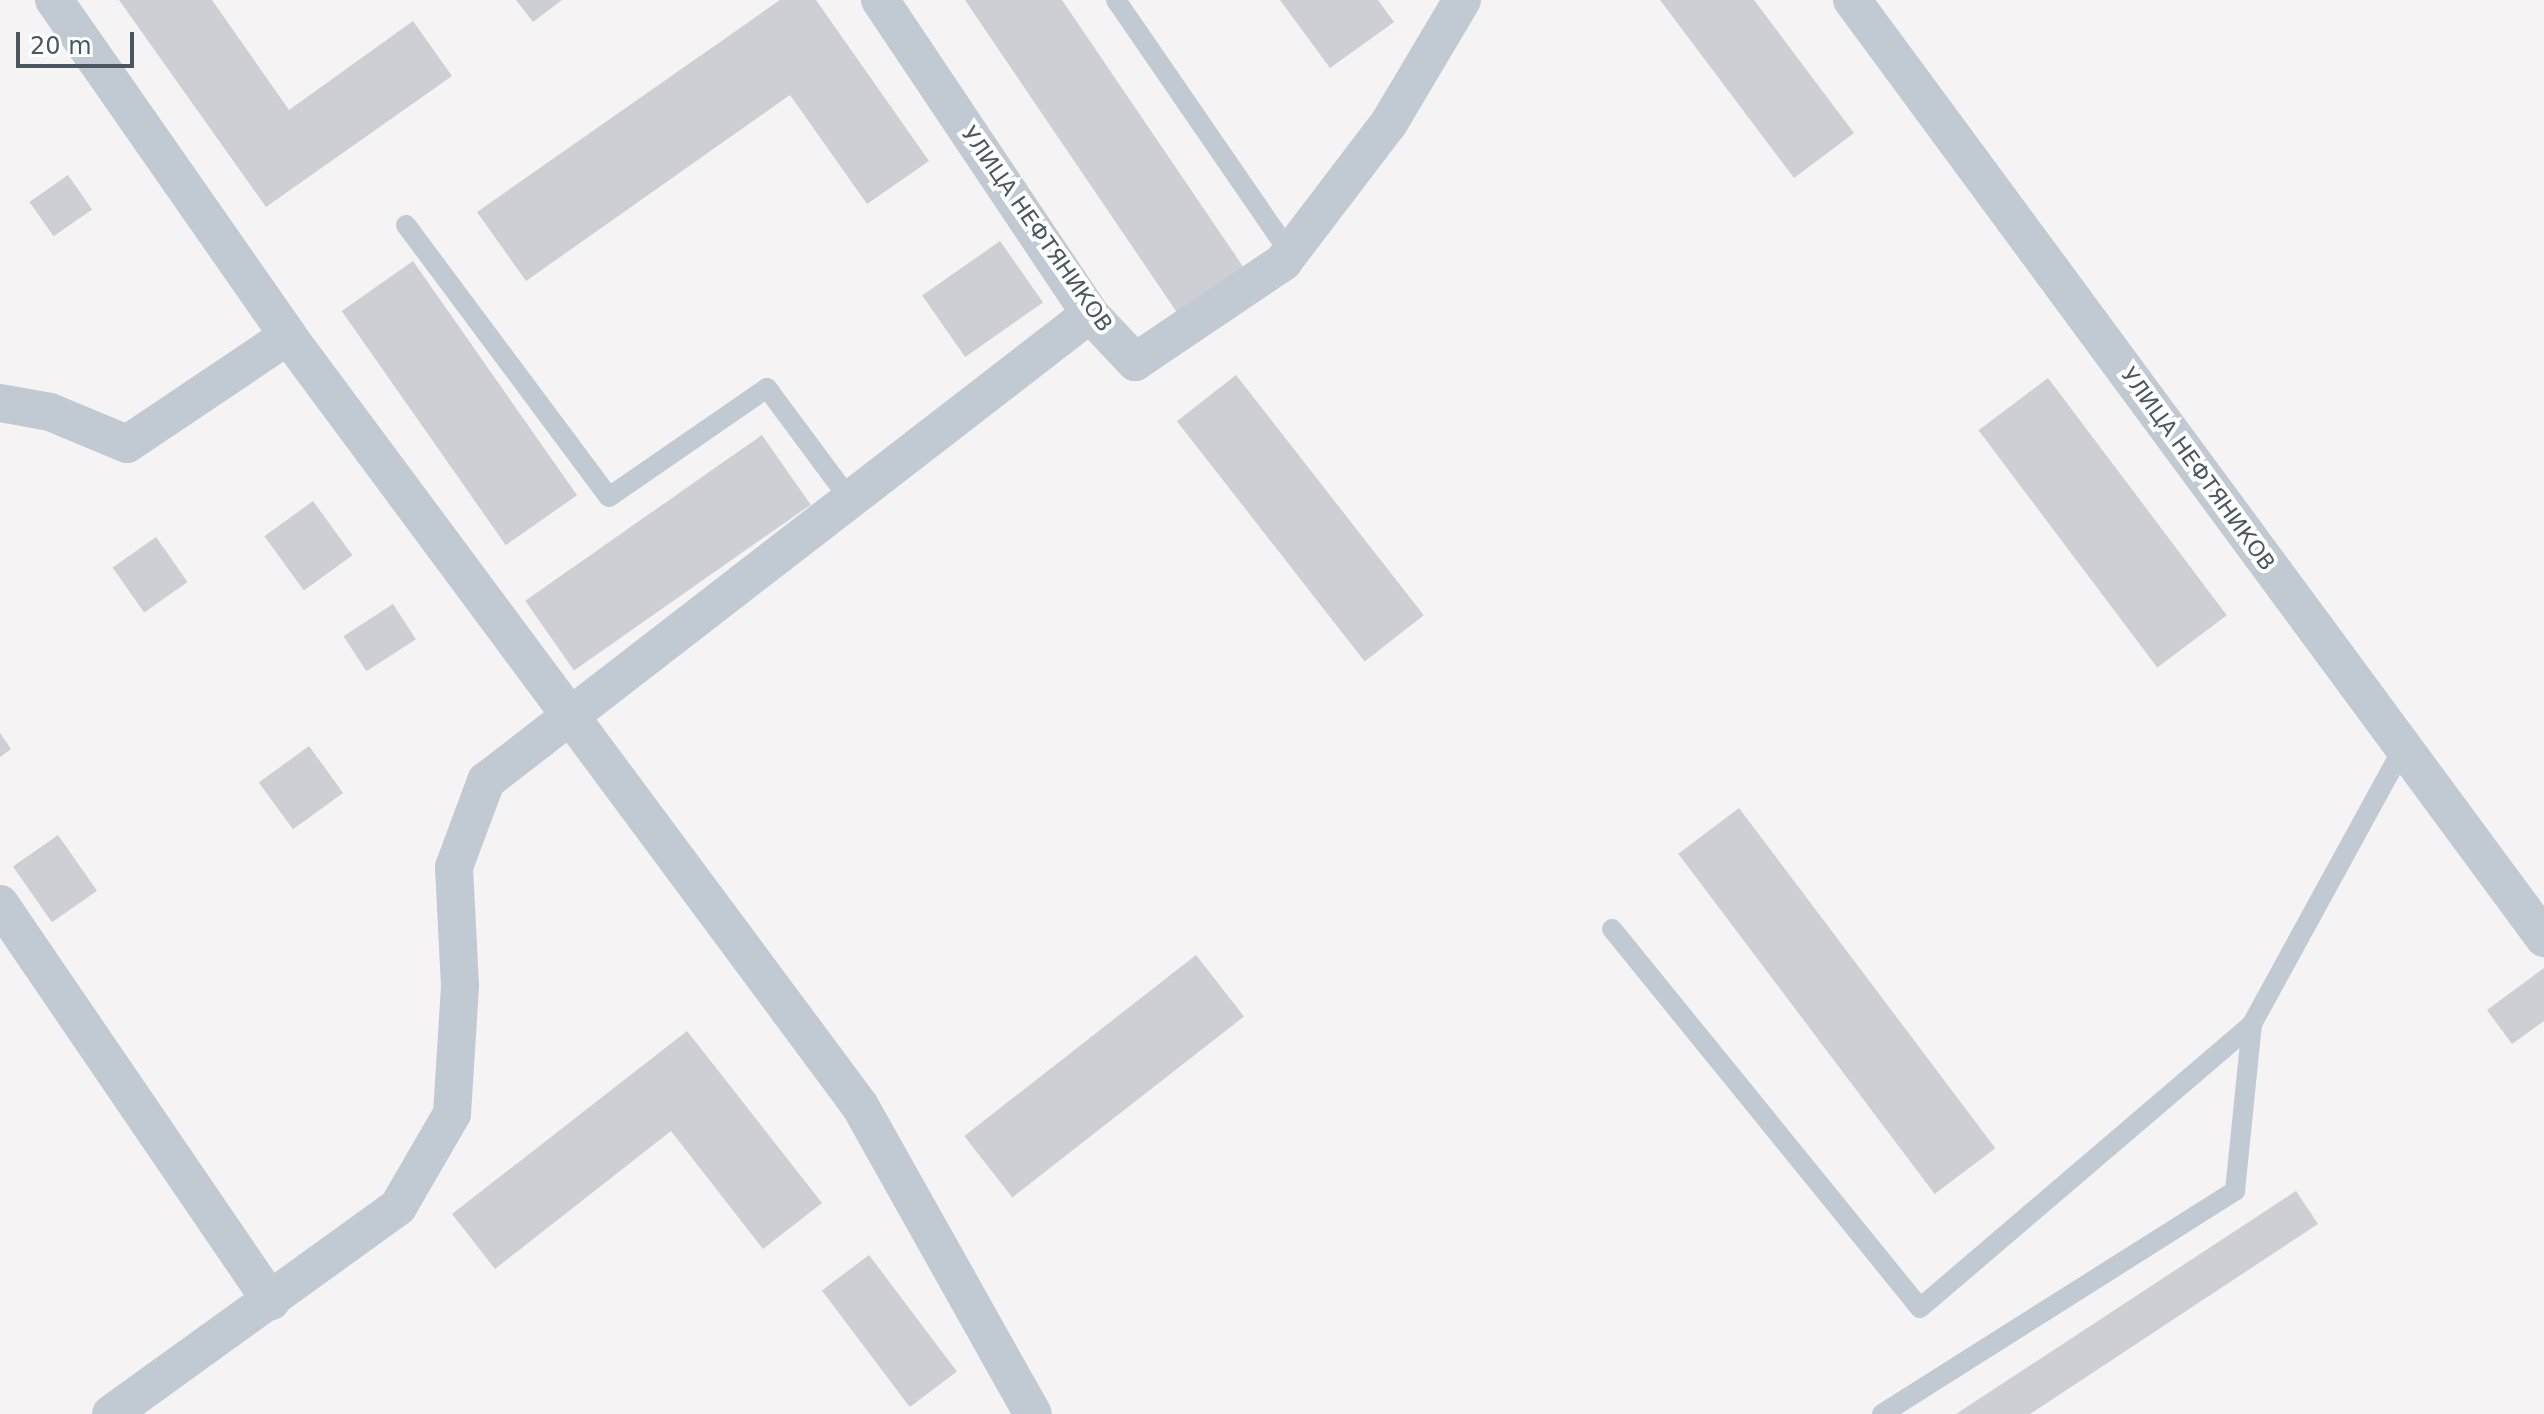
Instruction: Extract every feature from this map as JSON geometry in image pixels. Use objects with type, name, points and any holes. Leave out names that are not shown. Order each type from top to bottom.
[{"type":"street","points":[[54,0],[288,336],[860,1106],[1033,1414]]},
{"type":"street","name":"УЛИЦА НЕФТЯНИКОВ","points":[[880,0],[1090,314],[1135,362],[1290,253],[1389,123],[1462,0]]},
{"type":"street","name":"УЛИЦА НЕФТЯНИКОВ","points":[[1852,0],[2544,938]]},
{"type":"street","points":[[111,1414],[398,1207],[452,1114],[460,986],[454,867],[486,781],[573,717],[1090,314]]},
{"type":"street","points":[[0,403],[50,412],[127,444],[288,336]]},
{"type":"street","points":[[0,904],[271,1301]]},
{"type":"lane","points":[[1116,0],[1290,253]]},
{"type":"lane","points":[[406,225],[609,497],[767,388],[851,501]]},
{"type":"lane","points":[[1612,929],[1920,1308],[2252,1024],[2403,748]]},
{"type":"lane","points":[[1882,1414],[2235,1191],[2252,1024]]},
{"type":"building","points":[[119,0],[212,0],[289,110],[413,21],[452,76],[266,207]]},
{"type":"building","points":[[516,0],[562,0],[533,22]]},
{"type":"building","points":[[780,0],[816,0],[929,161],[867,204],[790,95],[526,281],[477,212]]},
{"type":"building","points":[[965,0],[1062,0],[1244,268],[1178,314]]},
{"type":"building","points":[[1280,0],[1378,0],[1394,22],[1330,68]]},
{"type":"building","points":[[1660,0],[1754,0],[1854,133],[1794,178]]},
{"type":"building","points":[[68,175],[92,209],[54,236],[29,202]]},
{"type":"building","points":[[1000,241],[1043,302],[965,357],[922,295]]},
{"type":"building","points":[[413,261],[577,495],[506,545],[342,311]]},
{"type":"building","points":[[1236,375],[1424,615],[1365,662],[1177,421]]},
{"type":"building","points":[[2048,378],[2227,615],[2157,668],[1979,430]]},
{"type":"building","points":[[762,435],[811,505],[574,670],[525,601]]},
{"type":"building","points":[[313,501],[352,555],[304,590],[264,536]]},
{"type":"building","points":[[156,537],[188,582],[144,612],[113,567]]},
{"type":"building","points":[[393,604],[416,639],[366,671],[344,636]]},
{"type":"building","points":[[0,733],[11,749],[0,757]]},
{"type":"building","points":[[309,746],[343,793],[293,829],[259,782]]},
{"type":"building","points":[[1739,808],[1995,1148],[1935,1194],[1678,854]]},
{"type":"building","points":[[58,835],[97,891],[52,922],[13,867]]},
{"type":"building","points":[[1196,955],[1244,1016],[1012,1197],[964,1136]]},
{"type":"building","points":[[2544,968],[2544,1021],[2512,1044],[2487,1010]]},
{"type":"building","points":[[687,1031],[822,1203],[763,1249],[671,1131],[495,1269],[452,1214]]},
{"type":"building","points":[[2296,1191],[2318,1224],[2030,1414],[1956,1414]]},
{"type":"building","points":[[869,1255],[957,1372],[910,1407],[822,1291]]}]
